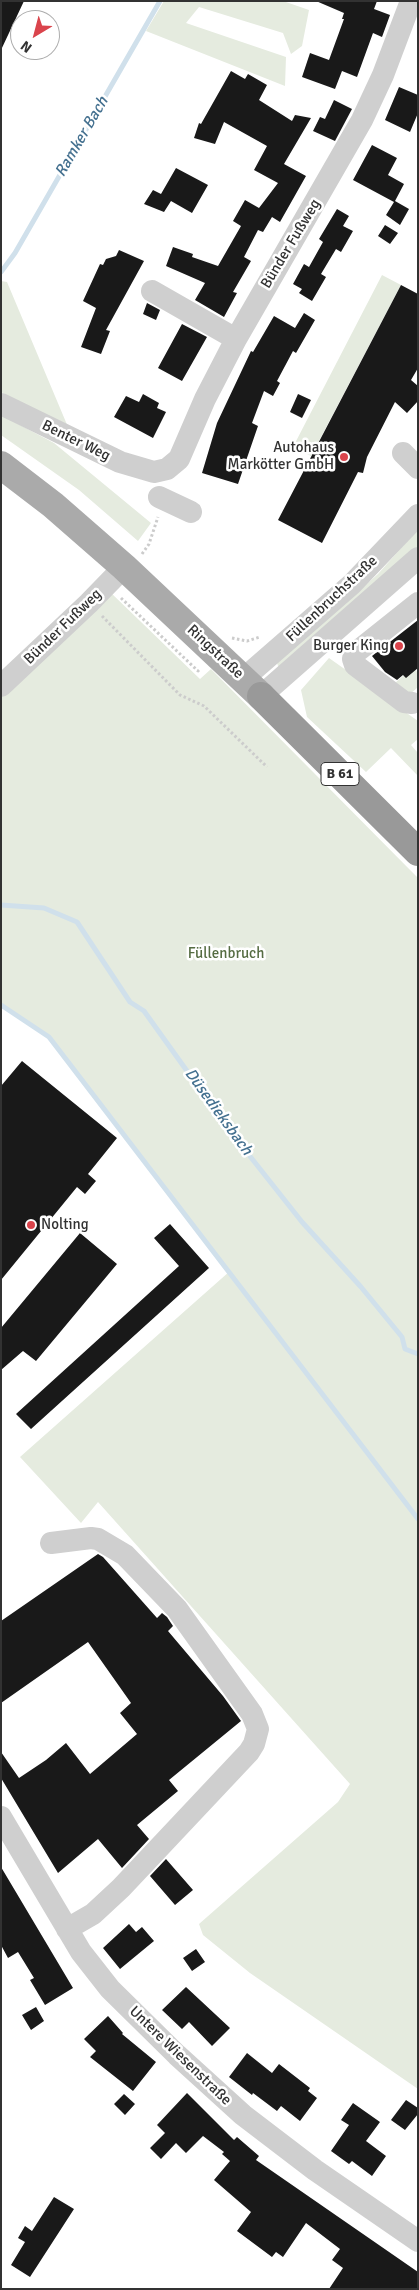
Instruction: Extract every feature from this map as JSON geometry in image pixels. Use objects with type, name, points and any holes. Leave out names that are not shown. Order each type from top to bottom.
[{"type":"highway","name":"Ringstraße","points":[[252,687],[418,852]]},
{"type":"main road","name":"Ringstraße","points":[[1,465],[53,505],[124,567],[252,687]]},
{"type":"street","name":"Bünder Fußweg","points":[[154,472],[167,469],[179,459],[205,399],[236,339],[362,120],[383,75],[411,1]]},
{"type":"street","points":[[152,291],[236,339]]},
{"type":"street","name":"Benter Weg","points":[[1,404],[120,462],[154,472]]},
{"type":"street","points":[[159,497],[192,512]]},
{"type":"street","name":"Füllenbruchstraße","points":[[252,687],[418,515]]},
{"type":"street","name":"Füllenbruchstraße","points":[[252,687],[418,558]]},
{"type":"street","name":"Bünder Fußweg","points":[[1,686],[89,603],[124,567]]},
{"type":"street","points":[[412,703],[404,702],[397,697],[355,664],[353,658],[354,654],[418,603]]},
{"type":"street","points":[[51,1543],[82,1538],[98,1539],[125,1555],[177,1609],[252,1714],[258,1729],[254,1744],[249,1752],[121,1888],[93,1914],[67,1929]]},
{"type":"street","name":"Untere Wiesenstraße","points":[[1,1817],[67,1929],[93,1969],[104,1982],[208,2085],[283,2146],[418,2241]]},
{"type":"path","points":[[89,603],[180,695],[204,706],[267,767]]},
{"type":"green space","points":[[164,1],[283,1],[309,10],[302,46],[291,54],[283,33],[199,7],[186,23],[286,57],[285,86],[146,31]]},
{"type":"green space","points":[[382,275],[401,285],[311,456],[293,447]]},
{"type":"green space","points":[[1,281],[7,282],[68,427],[1,392]]},
{"type":"green space","points":[[1,415],[54,443],[151,523],[138,541],[79,490],[1,435]]},
{"type":"green space","points":[[418,529],[418,547],[278,666],[277,663],[378,574]]},
{"type":"green space","name":"Füllenbruch","points":[[109,591],[200,679],[211,669],[418,878],[418,2089],[250,1973],[203,1935],[199,1924],[338,1802],[350,1784],[98,1502],[81,1523],[20,1457],[230,1271],[50,1036],[1,1005],[1,694]]},
{"type":"green space","points":[[329,658],[418,721],[418,739],[411,745],[418,753],[418,776],[391,748],[366,772],[307,717],[301,690]]},
{"type":"green space","points":[[413,667],[418,673],[418,687],[407,697],[395,683]]},
{"type":"building","points":[[1,1],[24,1],[20,10],[10,10],[10,31],[1,50]]},
{"type":"building","points":[[316,1],[377,1],[374,9],[390,15],[382,37],[373,33],[357,77],[342,71],[335,89],[302,77],[310,53],[329,60],[344,19],[342,19],[344,13]]},
{"type":"building","points":[[231,71],[245,79],[248,74],[267,85],[259,100],[292,121],[295,115],[311,118],[284,164],[306,176],[280,222],[272,217],[263,232],[258,230],[244,257],[251,261],[233,292],[237,293],[224,317],[195,300],[205,283],[166,266],[173,247],[193,254],[192,257],[218,266],[241,226],[233,221],[245,200],[259,208],[278,183],[254,170],[267,146],[224,122],[215,144],[194,138],[199,123],[201,124]]},
{"type":"building","points":[[399,87],[418,95],[418,113],[410,132],[385,120]]},
{"type":"building","points":[[334,100],[352,109],[335,141],[313,131],[320,117],[325,119]]},
{"type":"building","points":[[372,145],[397,158],[388,175],[404,184],[395,201],[409,209],[400,225],[386,215],[394,202],[353,180]]},
{"type":"building","points":[[176,168],[208,185],[192,213],[171,201],[164,212],[144,204],[153,190],[161,194]]},
{"type":"building","points":[[337,209],[349,216],[343,226],[353,231],[341,252],[336,249],[321,274],[326,277],[312,301],[299,293],[302,289],[293,284],[304,264],[309,267],[323,242],[319,239]]},
{"type":"building","points":[[385,225],[398,233],[390,244],[378,236]]},
{"type":"building","points":[[119,250],[144,261],[106,330],[110,331],[101,354],[81,347],[96,308],[83,301],[100,264],[103,265],[106,259],[116,256]]},
{"type":"building","points":[[401,285],[418,294],[418,368],[411,380],[418,386],[418,401],[407,413],[395,402],[367,457],[363,473],[358,472],[322,543],[278,520]]},
{"type":"building","points":[[147,303],[160,310],[156,320],[143,314]]},
{"type":"building","points":[[304,313],[315,320],[296,353],[293,351],[277,381],[280,383],[273,396],[264,391],[252,423],[258,426],[238,484],[202,473],[217,423],[251,351],[253,352],[274,316],[295,328]]},
{"type":"building","points":[[182,324],[207,337],[182,381],[158,368]]},
{"type":"building","points":[[143,394],[159,403],[157,408],[166,412],[153,438],[114,417],[126,396],[139,402]]},
{"type":"building","points":[[298,394],[311,400],[302,418],[290,412]]},
{"type":"building","name":"Burger King","points":[[418,620],[418,668],[406,678],[403,675],[397,680],[385,672],[372,656]]},
{"type":"building","points":[[22,1061],[117,1138],[88,1174],[96,1181],[85,1194],[77,1187],[1,1280],[1,1086]]},
{"type":"building","points":[[170,1224],[209,1268],[31,1429],[16,1414],[179,1266],[154,1238]]},
{"type":"building","points":[[80,1233],[117,1264],[36,1361],[23,1351],[1,1370],[1,1328]]},
{"type":"building","points":[[98,1554],[103,1557],[157,1618],[162,1613],[167,1617],[173,1626],[168,1631],[223,1696],[241,1721],[169,1780],[178,1791],[137,1825],[149,1839],[122,1868],[98,1839],[58,1873],[1,1778],[1,1752],[19,1778],[46,1760],[66,1743],[90,1774],[137,1734],[120,1713],[131,1703],[88,1642],[1,1703],[1,1621]]},
{"type":"building","points":[[166,1859],[193,1890],[175,1905],[150,1876]]},
{"type":"building","points":[[1,1867],[73,1988],[45,2005],[30,1980],[34,1978],[18,1952],[8,1958],[1,1945]]},
{"type":"building","points":[[129,1924],[136,1932],[142,1927],[154,1941],[120,1969],[103,1948]]},
{"type":"building","points":[[196,1949],[205,1962],[192,1971],[183,1958]]},
{"type":"building","points":[[186,1987],[230,2028],[212,2046],[189,2022],[182,2029],[162,2010]]},
{"type":"building","points":[[36,2007],[44,2021],[31,2030],[22,2015]]},
{"type":"building","points":[[108,2016],[122,2034],[156,2062],[133,2091],[90,2057],[96,2051],[84,2039]]},
{"type":"building","points":[[247,2053],[272,2073],[279,2064],[310,2088],[308,2091],[317,2098],[300,2121],[281,2106],[277,2111],[229,2077]]},
{"type":"building","points":[[187,2093],[234,2140],[237,2137],[259,2156],[256,2160],[418,2272],[418,2289],[329,2289],[343,2268],[332,2260],[340,2249],[306,2223],[283,2257],[276,2252],[272,2257],[237,2231],[251,2212],[214,2180],[230,2161],[222,2154],[224,2152],[203,2136],[186,2153],[176,2143],[161,2159],[150,2148],[165,2133],[157,2125]]},
{"type":"building","points":[[124,2094],[135,2104],[125,2115],[114,2104]]},
{"type":"building","points":[[406,2100],[418,2108],[418,2114],[405,2130],[391,2120]]},
{"type":"building","points":[[353,2103],[380,2122],[366,2141],[386,2156],[372,2176],[352,2161],[349,2164],[331,2151],[349,2125],[341,2120]]},
{"type":"building","points":[[54,2197],[74,2209],[30,2277],[11,2265],[25,2242],[18,2238],[25,2226],[32,2231]]},
{"type":"waterway","name":"Ramker Bach","points":[[1,272],[15,253],[160,1]]},
{"type":"waterway","name":"Düsedieksbach","points":[[1,905],[44,908],[77,922],[130,1002],[144,1011],[230,1131],[302,1222],[361,1287],[402,1337],[405,1349],[418,1354]]},
{"type":"waterway","points":[[1,1005],[49,1037],[418,1519]]},
{"type":"place","name":"Autohaus Markötter GmbH","points":[[344,457]]},
{"type":"place","name":"Burger King","points":[[399,646]]},
{"type":"place","name":"Nolting","points":[[31,1225]]}]
